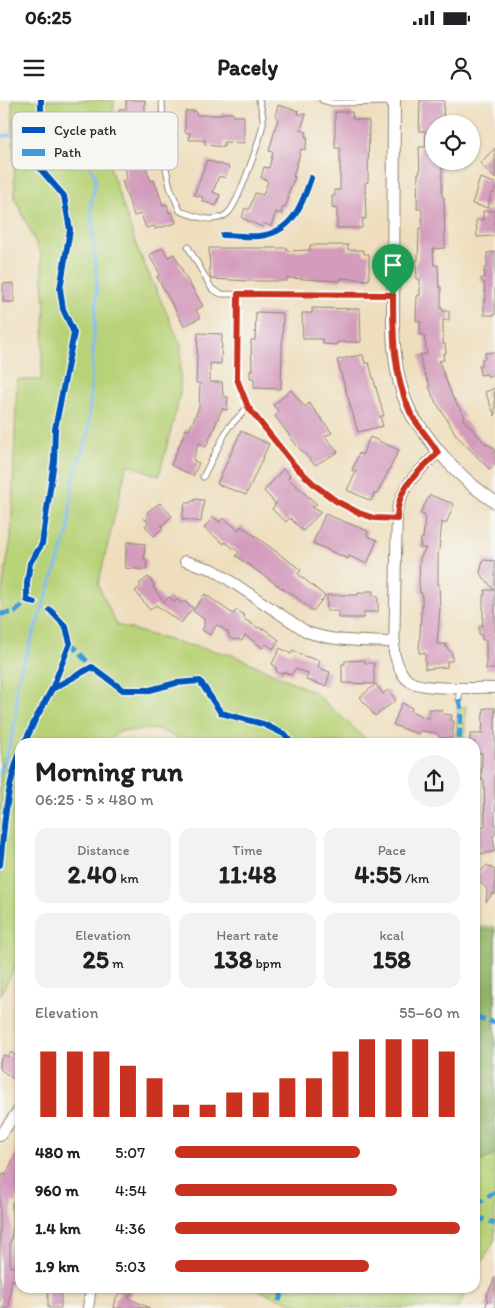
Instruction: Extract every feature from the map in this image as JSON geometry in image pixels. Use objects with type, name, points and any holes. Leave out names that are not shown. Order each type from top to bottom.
[{"type":"street","points":[[394,101],[394,354],[400,384],[410,413],[438,453],[477,490],[495,502]]},
{"type":"street","points":[[438,453],[419,470],[401,495],[397,519],[394,653],[398,666],[407,680],[423,686],[495,688]]},
{"type":"street","points":[[184,561],[214,570],[307,632],[320,637],[395,642]]},
{"type":"street","points":[[0,1136],[15,1115]]},
{"type":"street","points":[[88,1308],[90,1293]]},
{"type":"lane","points":[[166,170],[170,187],[180,211],[200,218],[216,218],[228,213],[236,198],[257,144],[263,121],[259,100]]},
{"type":"lane","points":[[322,100],[333,103],[394,101]]},
{"type":"lane","points":[[188,247],[212,289],[221,294],[393,295]]},
{"type":"lane","points":[[238,294],[237,379],[248,407],[295,466],[336,501],[359,513],[374,518],[397,519]]},
{"type":"lane","points":[[203,477],[228,428],[248,407]]},
{"type":"lane","points":[[459,687],[459,699]]},
{"type":"green space","points":[[12,100],[114,100],[113,112],[12,112]]},
{"type":"green space","points":[[14,170],[111,170],[138,250],[181,345],[180,395],[159,476],[127,464],[98,585],[117,625],[179,643],[233,655],[314,692],[365,738],[177,738],[158,729],[119,731],[111,738],[15,738],[15,967],[0,995],[0,601],[11,539],[17,380],[41,380],[45,307],[41,254],[15,199]]},
{"type":"green space","points":[[466,706],[464,738],[455,738],[458,708]]},
{"type":"green space","points":[[480,927],[495,927],[495,1239],[480,1266]]},
{"type":"green space","points":[[480,930],[495,930],[495,1155],[480,1162]]},
{"type":"green space","points":[[266,1293],[466,1293],[458,1308],[306,1308]]},
{"type":"building","points":[[126,100],[145,100],[145,112],[119,112],[119,109],[126,109]]},
{"type":"building","points":[[420,100],[444,100],[443,115],[425,115],[425,131],[419,131]]},
{"type":"building","points":[[278,105],[299,111],[298,114],[306,114],[301,130],[307,132],[305,137],[308,137],[305,150],[301,149],[293,177],[295,177],[287,196],[289,197],[285,208],[283,207],[281,214],[276,212],[271,226],[263,223],[262,227],[242,218],[245,208],[249,210],[255,193],[263,195],[268,181],[261,178],[264,167],[269,168],[273,152],[269,151],[278,118],[275,116]]},
{"type":"building","points":[[185,111],[196,111],[196,115],[233,113],[233,116],[244,116],[244,143],[224,142],[224,147],[205,145],[205,140],[189,140],[190,133],[185,132]]},
{"type":"building","points":[[335,112],[352,112],[353,119],[369,121],[368,182],[365,183],[366,219],[363,218],[362,228],[337,228],[337,209],[332,208],[332,196],[335,196],[334,190],[340,190],[340,148],[335,148]]},
{"type":"building","points":[[419,147],[425,147],[425,170],[442,170],[445,248],[433,249],[434,265],[438,265],[439,287],[441,287],[441,309],[449,311],[449,320],[443,320],[443,344],[445,344],[446,353],[443,354],[444,360],[439,361],[452,396],[465,417],[462,418],[487,445],[495,449],[495,464],[490,470],[457,436],[433,397],[422,367],[420,355],[427,354],[424,335],[420,335],[420,321],[416,321],[417,296],[420,295],[420,279],[417,279],[416,261],[418,260],[419,228],[422,228],[422,209],[417,209],[418,173],[420,173]]},
{"type":"building","points":[[495,148],[495,179],[480,163]]},
{"type":"building","points":[[207,160],[229,167],[225,178],[219,176],[213,192],[220,195],[216,206],[202,201],[203,197],[194,195]]},
{"type":"building","points":[[126,170],[147,170],[151,181],[154,180],[163,205],[167,204],[169,213],[172,212],[176,223],[155,229],[154,226],[146,228],[141,214],[134,216],[122,181],[127,179]]},
{"type":"building","points":[[480,178],[495,183],[495,189],[493,194],[491,193],[488,208],[472,204]]},
{"type":"building","points":[[483,211],[495,211],[495,236],[477,237],[476,220],[483,220]]},
{"type":"building","points":[[310,245],[348,245],[348,250],[363,250],[364,254],[369,254],[369,280],[341,278],[341,281],[287,278],[287,281],[251,281],[211,279],[210,277],[209,248],[287,248],[287,251],[310,250]]},
{"type":"building","points":[[163,248],[168,257],[174,254],[203,306],[196,310],[200,318],[184,326],[157,277],[160,274],[149,255]]},
{"type":"building","points":[[495,252],[495,315],[484,315],[484,299],[486,299],[484,283],[480,279],[485,277],[484,268],[487,268],[487,253]]},
{"type":"building","points":[[14,283],[14,302],[3,302],[3,284]]},
{"type":"building","points":[[312,308],[360,309],[361,342],[337,342],[337,345],[323,344],[322,339],[303,339],[302,313],[312,313]]},
{"type":"building","points":[[256,312],[283,313],[281,389],[254,388],[254,378],[250,378],[250,370],[252,370],[251,340],[255,340]]},
{"type":"building","points":[[198,333],[222,334],[221,364],[210,363],[210,382],[222,382],[223,396],[228,397],[227,410],[222,409],[206,447],[199,443],[193,460],[199,463],[193,476],[171,465],[186,429],[189,430],[199,407],[200,383],[196,383]]},
{"type":"building","points":[[495,352],[495,376],[480,375],[479,365],[482,365],[485,353]]},
{"type":"building","points":[[363,355],[365,363],[369,363],[384,416],[380,416],[383,426],[358,432],[337,360]]},
{"type":"building","points":[[495,388],[495,416],[485,392]]},
{"type":"building","points":[[291,390],[305,407],[309,403],[332,433],[325,436],[338,452],[315,465],[297,446],[275,416],[279,412],[273,405]]},
{"type":"building","points":[[241,431],[269,444],[246,495],[217,484]]},
{"type":"building","points":[[370,437],[399,450],[377,494],[374,493],[371,501],[347,490],[356,472],[352,470],[359,453],[362,455]]},
{"type":"building","points":[[283,469],[290,475],[288,479],[317,504],[311,508],[321,512],[303,531],[290,518],[286,522],[272,509],[276,504],[264,491]]},
{"type":"building","points":[[430,495],[454,504],[446,524],[442,522],[438,550],[440,608],[437,644],[446,644],[446,647],[452,653],[452,661],[447,661],[447,667],[425,669],[425,653],[419,653],[422,612],[422,593],[420,593],[419,583],[420,558],[426,548],[420,548],[425,516],[420,513]]},
{"type":"building","points":[[195,499],[204,500],[201,522],[182,519],[185,503],[190,503]]},
{"type":"building","points":[[160,503],[172,516],[154,536],[145,526],[148,523],[144,518],[148,514],[147,512]]},
{"type":"building","points":[[325,514],[368,531],[367,536],[377,540],[367,564],[349,556],[348,559],[313,543]]},
{"type":"building","points":[[213,517],[220,522],[223,518],[239,530],[241,526],[301,570],[298,574],[325,596],[313,611],[290,592],[236,556],[239,552],[225,542],[224,544],[204,528]]},
{"type":"building","points":[[127,542],[145,544],[144,559],[147,560],[146,570],[125,568]]},
{"type":"building","points":[[483,560],[495,561],[495,669],[486,669],[486,640],[482,640],[482,635],[479,635],[479,626],[482,626],[483,620],[483,595],[485,595],[485,590],[494,590],[480,573]]},
{"type":"building","points":[[148,577],[164,602],[169,597],[175,602],[177,599],[181,603],[184,601],[193,608],[181,623],[156,605],[150,610],[135,591],[141,586],[139,584]]},
{"type":"building","points":[[366,591],[373,591],[373,596],[378,596],[378,612],[364,612],[364,618],[338,618],[338,611],[327,611],[327,595],[358,595],[358,593],[366,593]]},
{"type":"building","points":[[205,594],[233,614],[237,610],[245,616],[243,618],[262,630],[263,628],[279,640],[273,649],[266,644],[263,648],[245,635],[242,641],[238,639],[233,640],[229,637],[228,632],[217,625],[210,635],[202,630],[204,619],[193,611]]},
{"type":"building","points":[[280,648],[291,654],[293,650],[301,655],[320,661],[318,668],[330,672],[326,686],[306,680],[308,673],[295,669],[291,675],[285,672],[281,674],[277,672],[272,664]]},
{"type":"building","points":[[365,660],[365,663],[374,663],[374,684],[342,683],[342,664],[345,664],[345,661]]},
{"type":"building","points":[[376,684],[383,694],[388,690],[396,700],[375,716],[360,697]]},
{"type":"building","points":[[402,703],[412,708],[411,711],[429,719],[429,709],[442,710],[442,714],[452,715],[451,721],[454,721],[452,738],[440,738],[436,733],[420,731],[418,734],[393,725]]},
{"type":"building","points":[[484,708],[495,708],[495,835],[493,836],[495,851],[481,854],[480,828],[485,827],[484,780],[481,780],[482,753],[480,753],[480,738],[470,738],[470,734],[482,734]]},
{"type":"building","points":[[487,865],[495,870],[495,895],[493,893],[486,902],[487,889],[480,883],[480,873]]},
{"type":"building","points":[[11,1052],[15,1055],[15,1080],[0,1069],[0,1061],[4,1055],[8,1057]]},
{"type":"building","points":[[15,1155],[15,1203],[12,1202],[10,1267],[15,1267],[15,1280],[11,1280],[9,1308],[0,1308],[0,1185],[3,1174],[6,1175]]},
{"type":"building","points":[[495,1277],[495,1308],[485,1308],[488,1300],[486,1298]]},
{"type":"building","points":[[48,1293],[61,1293],[61,1308],[48,1308]]},
{"type":"building","points":[[120,1293],[132,1293],[128,1298],[150,1308],[114,1308],[116,1298]]},
{"type":"waterway","points":[[0,137],[12,134]]},
{"type":"waterway","points":[[0,774],[10,745],[16,715],[17,681],[68,533],[73,479],[88,435],[97,287],[91,204],[96,178],[92,170]]},
{"type":"marked path","points":[[0,614],[15,612],[27,600]]},
{"type":"marked path","points":[[70,643],[92,667]]},
{"type":"marked path","points":[[459,699],[461,711],[459,738]]},
{"type":"marked path","points":[[480,1018],[495,1023]]},
{"type":"marked path","points":[[480,1202],[495,1192]]},
{"type":"marked path","points":[[480,1218],[495,1223]]},
{"type":"marked path","points":[[279,1301],[281,1293]]},
{"type":"cycle path","points":[[41,100],[41,112]]},
{"type":"cycle path","points":[[35,603],[27,600],[27,583],[30,563],[42,544],[54,461],[55,429],[74,333],[63,309],[60,289],[70,230],[64,196],[41,170]]},
{"type":"cycle path","points":[[223,235],[259,236],[270,234],[280,229],[294,216],[304,198],[311,178]]},
{"type":"cycle path","points":[[27,738],[52,689],[70,643],[66,627],[50,610]]},
{"type":"cycle path","points":[[52,689],[92,667],[123,690],[150,690],[176,683],[200,681],[221,713],[263,724],[286,735],[288,738]]},
{"type":"cycle path","points":[[0,865],[4,823],[15,766]]},
{"type":"route","points":[[238,294],[393,295],[394,354],[400,384],[410,413],[438,453],[419,470],[401,495],[397,519],[386,519],[374,518],[359,513],[336,501],[316,486],[295,466],[248,407],[237,379],[238,294]]}]
